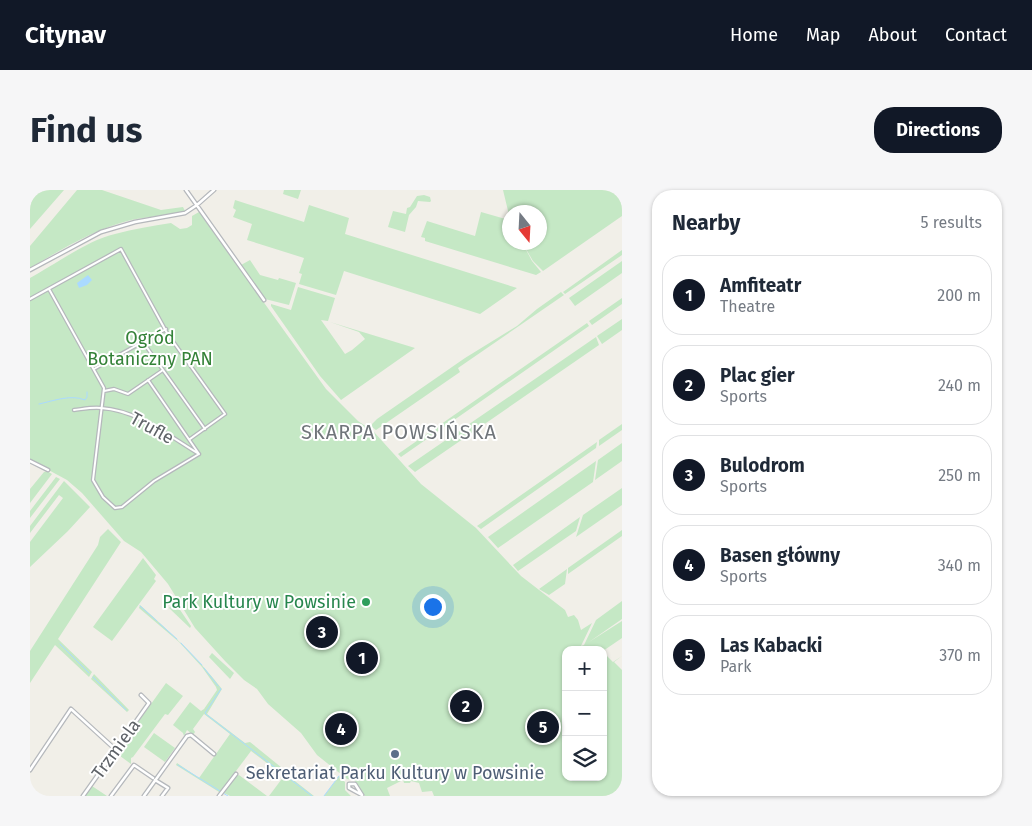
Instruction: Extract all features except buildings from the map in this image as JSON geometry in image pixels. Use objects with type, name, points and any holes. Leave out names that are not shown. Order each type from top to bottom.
[{"type":"street","points":[[186,190],[264,300]]},
{"type":"street","points":[[30,270],[101,232],[134,222],[178,215],[188,211],[214,190]]},
{"type":"street","points":[[30,299],[120,250],[166,329],[225,414],[190,439]]},
{"type":"street","points":[[49,289],[103,384],[104,391],[93,480],[103,497],[115,508],[122,507],[154,481],[199,454],[148,380]]},
{"type":"street","points":[[94,369],[166,329]]},
{"type":"street","points":[[143,342],[204,429]]},
{"type":"street","points":[[104,391],[114,390],[128,394],[163,370]]},
{"type":"street","name":"Trufle","points":[[74,410],[102,408],[139,418],[199,454]]},
{"type":"street","points":[[30,461],[48,470]]},
{"type":"street","name":"Trzmiela","points":[[83,796],[149,703],[141,695]]},
{"type":"street","points":[[30,770],[71,709],[116,750]]},
{"type":"street","points":[[144,796],[154,779],[186,736],[191,736],[214,754]]},
{"type":"street","points":[[111,796],[134,765],[168,788],[162,796]]},
{"type":"street","points":[[220,795],[236,774]]},
{"type":"street","points":[[349,784],[354,784],[362,796],[351,791],[349,784]]},
{"type":"green space","points":[[30,190],[64,190],[30,229]]},
{"type":"green space","points":[[77,190],[102,190],[161,210],[183,207],[185,211],[118,224],[92,234],[30,268],[30,246]]},
{"type":"green space","points":[[284,190],[301,190],[298,199],[283,194]]},
{"type":"green space","points":[[503,190],[622,190],[622,216],[543,271],[533,261],[527,250],[547,250],[547,205],[507,205]]},
{"type":"green space","points":[[424,195],[430,197],[431,201],[418,201],[416,207],[409,215],[405,232],[388,227],[393,211],[406,214],[407,208],[410,207],[417,196]]},
{"type":"green space","points":[[235,200],[304,222],[309,205],[349,218],[345,234],[517,288],[480,314],[344,271],[336,295],[299,284],[302,274],[299,273],[304,258],[247,240],[252,224],[233,217],[236,210],[233,208]]},
{"type":"green space","name":"Ogród Botaniczny PAN","points":[[199,212],[326,389],[358,421],[374,432],[421,484],[476,528],[521,576],[565,610],[568,617],[574,615],[578,620],[581,630],[592,623],[581,646],[562,646],[562,781],[607,781],[607,656],[613,662],[622,656],[614,662],[622,670],[622,796],[434,796],[432,791],[422,792],[419,783],[411,781],[410,783],[404,783],[403,780],[387,788],[390,796],[365,796],[354,780],[347,779],[317,755],[301,733],[268,704],[257,689],[244,680],[225,661],[195,628],[168,584],[141,552],[124,541],[82,493],[67,480],[30,460],[30,278],[83,247],[105,237],[171,223],[180,229],[187,228],[192,225],[192,216]]},
{"type":"green space","points":[[481,212],[502,218],[502,250],[526,250],[541,272],[536,275],[425,241],[425,238],[421,237],[427,221],[475,236]]},
{"type":"green space","points":[[622,250],[622,255],[565,294],[563,292]]},
{"type":"green space","points":[[250,260],[260,275],[296,283],[289,305],[265,299],[241,265]]},
{"type":"green space","points":[[622,261],[622,273],[575,306],[569,298]]},
{"type":"green space","points":[[298,287],[335,298],[328,321],[321,320],[345,354],[365,339],[359,332],[330,322],[415,348],[341,400],[320,376],[271,306],[271,304],[291,310]]},
{"type":"green space","points":[[561,292],[564,295],[458,368],[460,372],[376,430],[372,427],[372,424],[377,419],[465,358],[517,326]]},
{"type":"green space","points":[[622,298],[622,304],[592,325],[589,321]]},
{"type":"green space","points":[[622,319],[622,330],[602,344],[597,336]]},
{"type":"green space","points":[[587,323],[589,326],[401,457],[398,454]]},
{"type":"green space","points":[[596,337],[599,345],[415,472],[408,466]]},
{"type":"green space","points":[[622,424],[622,430],[599,446],[599,440]]},
{"type":"green space","points":[[597,442],[596,448],[481,529],[477,526]]},
{"type":"green space","points":[[622,443],[622,461],[595,480],[598,460]]},
{"type":"green space","points":[[596,461],[593,482],[498,548],[488,537]]},
{"type":"green space","points":[[47,471],[52,474],[30,503],[30,489]]},
{"type":"green space","points":[[56,477],[60,479],[30,518],[30,511]]},
{"type":"green space","points":[[64,481],[90,507],[30,567],[30,542],[63,498],[59,495],[30,533],[30,526]]},
{"type":"green space","points":[[622,488],[622,505],[576,537],[583,515]]},
{"type":"green space","points":[[580,517],[576,531],[518,571],[513,565]]},
{"type":"green space","points":[[108,529],[121,542],[58,639],[92,672],[89,677],[55,645],[30,683],[30,651],[98,545],[100,537]]},
{"type":"green space","points":[[622,530],[622,536],[568,574],[568,568]]},
{"type":"green space","points":[[143,558],[156,575],[154,579],[156,581],[112,641],[93,627]]},
{"type":"green space","points":[[567,569],[565,584],[549,595],[539,589]]},
{"type":"green space","points":[[174,601],[191,626],[190,628],[169,608]]},
{"type":"green space","points":[[622,601],[622,619],[589,642],[622,621],[622,638],[607,648],[607,646],[581,646],[584,645],[596,620]]},
{"type":"green space","points":[[140,605],[183,645],[222,689],[207,714],[245,743],[250,742],[314,796],[269,796],[284,776],[251,751],[219,792],[176,765],[177,763],[199,778],[230,734],[204,714],[193,729],[195,732],[193,735],[187,730],[184,736],[173,725],[190,702],[201,711],[217,690],[202,667],[179,642],[139,608]]},
{"type":"green space","points":[[212,653],[234,673],[230,679],[209,657]]},
{"type":"green space","points":[[94,674],[129,710],[127,712],[91,679]]},
{"type":"green space","points":[[166,683],[183,696],[168,715],[165,714],[131,758],[131,764],[116,753]]},
{"type":"green space","points":[[154,733],[175,748],[165,762],[144,747]]},
{"type":"green space","points":[[239,775],[267,796],[230,796],[224,793],[236,776]]},
{"type":"green space","points":[[339,776],[345,782],[345,790],[351,796],[324,796]]},
{"type":"green space","points":[[92,786],[107,796],[85,796]]},
{"type":"water","points":[[88,275],[92,280],[87,285],[79,288],[77,283]]},
{"type":"waterway","points":[[39,404],[68,398],[85,400],[87,392]]},
{"type":"waterway","points":[[140,606],[157,621]]},
{"type":"waterway","points":[[159,623],[177,639]]},
{"type":"waterway","points":[[181,643],[202,665]]},
{"type":"waterway","points":[[60,644],[89,673]]},
{"type":"waterway","points":[[204,668],[218,686]]},
{"type":"waterway","points":[[93,677],[126,710]]},
{"type":"waterway","points":[[220,688],[205,713],[312,796]]},
{"type":"waterway","points":[[178,765],[220,791]]},
{"type":"waterway","points":[[324,796],[339,776]]},
{"type":"waterway","points":[[30,789],[33,796]]},
{"type":"waterway","points":[[223,793],[228,796]]},
{"type":"place","name":"Park Kultury w Powsinie","points":[[366,602]]},
{"type":"place","name":"Bulodrom","points":[[322,632]]},
{"type":"place","name":"Amfiteatr","points":[[362,658]]},
{"type":"place","name":"Plac gier","points":[[466,706]]},
{"type":"place","name":"Las Kabacki","points":[[543,727]]},
{"type":"place","name":"Basen główny","points":[[341,729]]},
{"type":"place","name":"Sekretariat Parku Kultury w Powsinie","points":[[395,754]]},
{"type":"district","name":"SKARPA POWSIŃSKA","points":[[399,432]]}]
